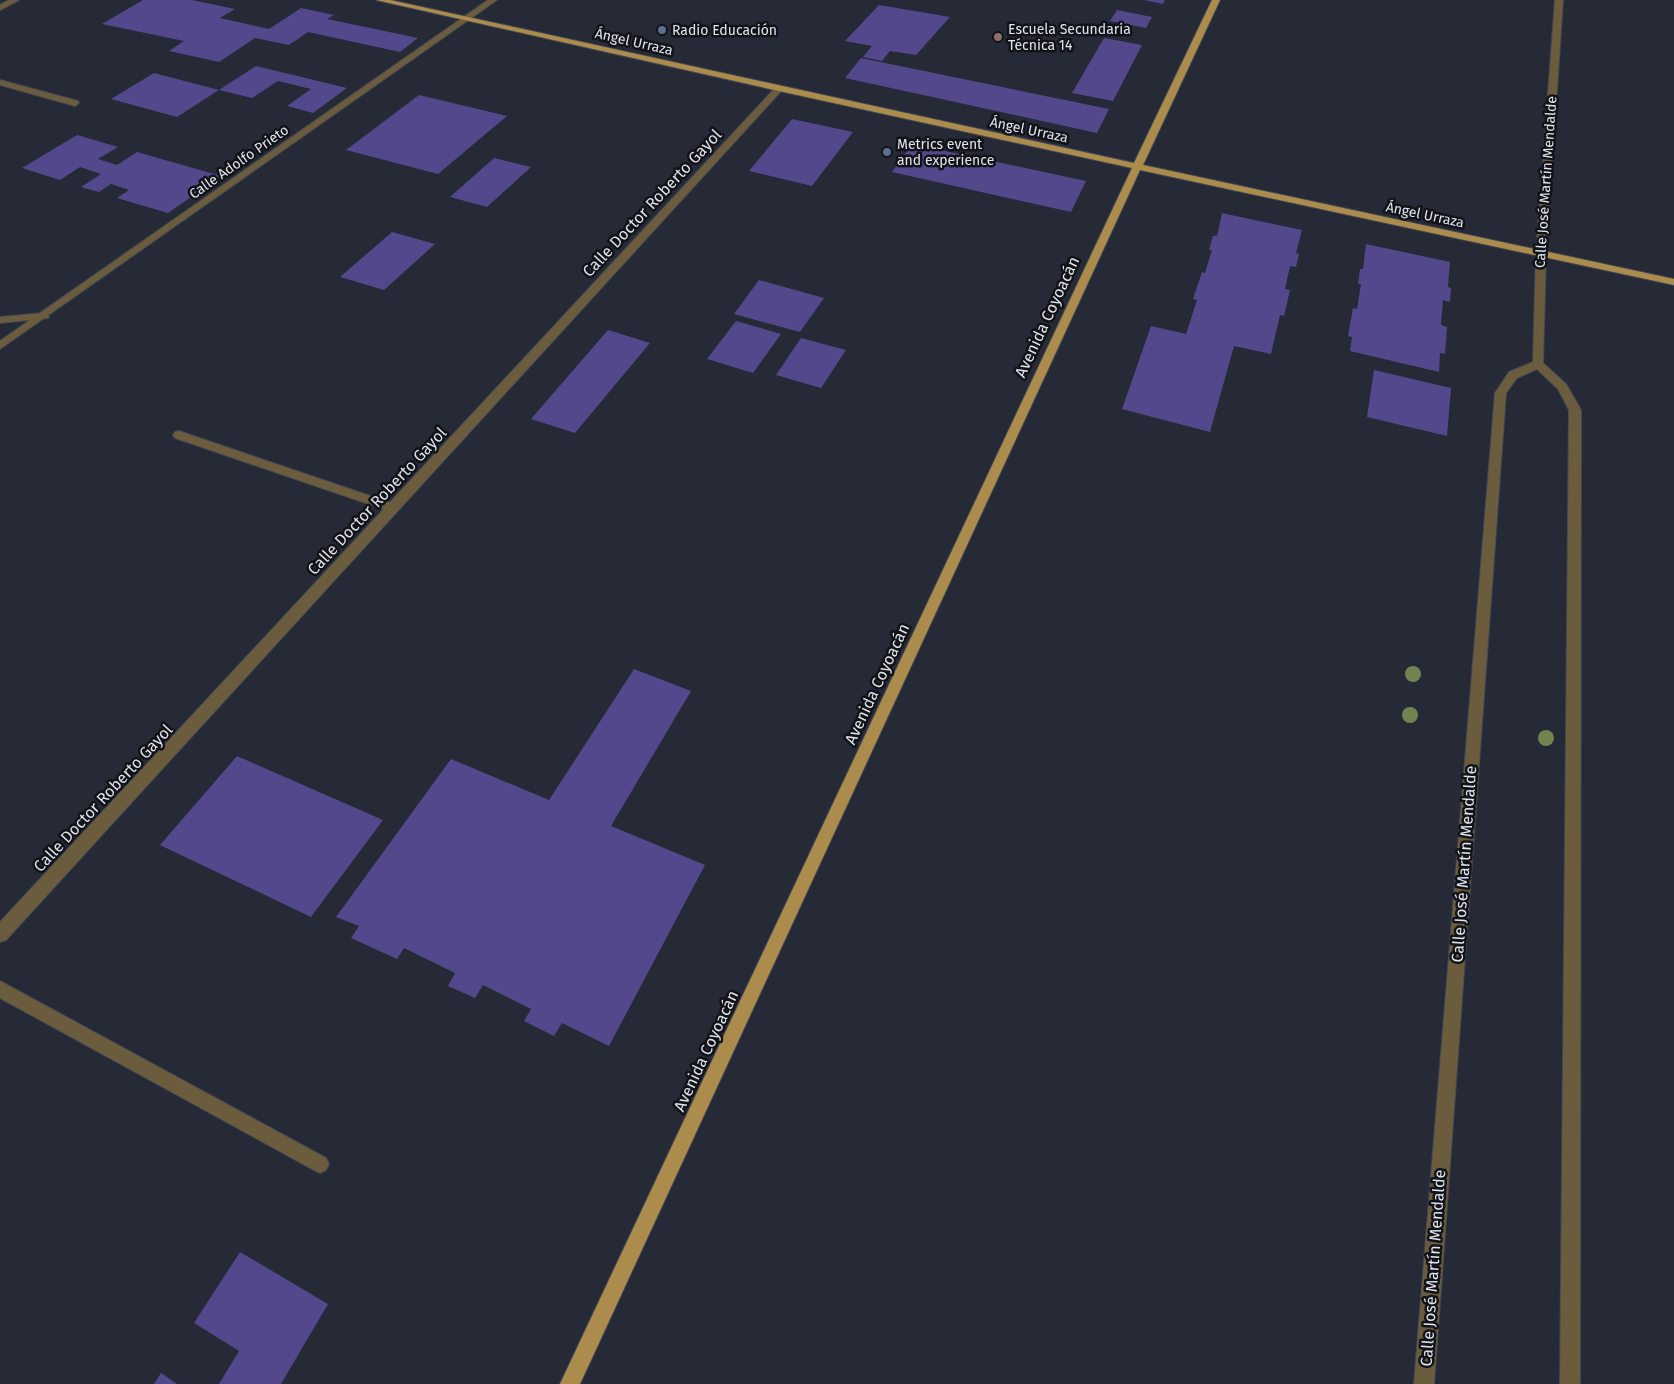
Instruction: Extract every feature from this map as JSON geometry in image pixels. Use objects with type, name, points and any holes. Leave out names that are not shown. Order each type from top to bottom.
[{"type":"main road","name":"Ángel Urraza","points":[[380,0],[779,89],[1674,282]]},
{"type":"main road","name":"Avenida Coyoacán","points":[[570,1384],[1216,0]]},
{"type":"street","points":[[0,8],[15,0]]},
{"type":"street","name":"Calle Adolfo Prieto","points":[[0,346],[493,0]]},
{"type":"street","name":"Calle José Martín Mendalde","points":[[1424,1384],[1501,393],[1513,375],[1538,364],[1541,254],[1559,0]]},
{"type":"street","points":[[0,82],[75,103]]},
{"type":"street","name":"Calle Doctor Roberto Gayol","points":[[0,934],[779,89]]},
{"type":"street","points":[[0,320],[44,316]]},
{"type":"street","points":[[1538,364],[1562,387],[1575,410],[1570,1384]]},
{"type":"street","points":[[179,435],[393,508]]},
{"type":"street","points":[[0,989],[320,1164]]},
{"type":"building","points":[[143,0],[192,0],[235,9],[220,18],[269,29],[301,8],[334,15],[327,19],[418,38],[400,52],[308,32],[289,45],[255,38],[219,62],[169,51],[184,41],[102,24]]},
{"type":"building","points":[[1144,0],[1165,0],[1163,4]]},
{"type":"building","points":[[879,5],[950,17],[916,55],[890,51],[882,61],[863,57],[872,46],[845,41]]},
{"type":"building","points":[[1117,10],[1152,17],[1146,28],[1110,21]]},
{"type":"building","points":[[1104,38],[1142,45],[1113,101],[1072,93]]},
{"type":"building","points":[[861,58],[1109,109],[1097,133],[845,78]]},
{"type":"building","points":[[256,66],[347,88],[313,113],[287,106],[311,89],[278,81],[252,98],[219,90]]},
{"type":"building","points":[[154,73],[219,90],[177,117],[111,99]]},
{"type":"building","points":[[419,95],[507,116],[438,174],[346,150]]},
{"type":"building","points":[[792,119],[853,132],[812,186],[749,171]]},
{"type":"building","points":[[77,135],[118,147],[98,159],[117,165],[137,152],[221,176],[168,213],[117,198],[129,190],[111,184],[99,192],[81,187],[101,174],[80,167],[60,180],[22,168]]},
{"type":"building","points":[[912,144],[1086,181],[1071,212],[892,172]]},
{"type":"building","points":[[494,158],[531,167],[487,207],[450,197]]},
{"type":"building","points":[[1222,213],[1302,230],[1296,253],[1299,254],[1296,267],[1290,266],[1285,289],[1290,290],[1284,316],[1280,315],[1271,354],[1234,346],[1210,432],[1122,409],[1151,326],[1186,334],[1197,300],[1193,299],[1202,272],[1205,273],[1212,250],[1209,250],[1213,236],[1217,236]]},
{"type":"building","points":[[392,232],[435,244],[384,290],[340,277]]},
{"type":"building","points":[[1366,244],[1450,262],[1448,287],[1451,288],[1450,302],[1443,300],[1441,325],[1447,327],[1445,354],[1440,353],[1439,372],[1350,351],[1352,337],[1348,336],[1353,308],[1357,309],[1361,284],[1358,284],[1360,269],[1363,269]]},
{"type":"building","points":[[759,280],[824,298],[800,332],[734,314]]},
{"type":"building","points":[[736,321],[781,334],[753,373],[707,359]]},
{"type":"building","points":[[608,330],[650,343],[575,433],[531,419]]},
{"type":"building","points":[[801,338],[846,350],[821,388],[776,375]]},
{"type":"building","points":[[1374,370],[1451,388],[1447,436],[1367,417]]},
{"type":"building","points":[[634,669],[691,691],[611,826],[705,865],[609,1046],[562,1023],[554,1036],[524,1021],[531,1009],[483,985],[475,998],[448,986],[455,973],[404,948],[397,959],[351,938],[359,926],[336,917],[451,759],[549,800]]},
{"type":"building","points":[[237,756],[383,820],[311,917],[160,845]]},
{"type":"building","points":[[240,1252],[328,1304],[281,1384],[219,1384],[239,1351],[194,1323]]},
{"type":"building","points":[[161,1373],[177,1384],[154,1384]]},
{"type":"place","name":"Radio Educación","points":[[662,30]]},
{"type":"place","name":"Escuela Secundaria Técnica 14","points":[[998,37]]},
{"type":"place","name":"Metrics event and experience","points":[[887,152]]}]
